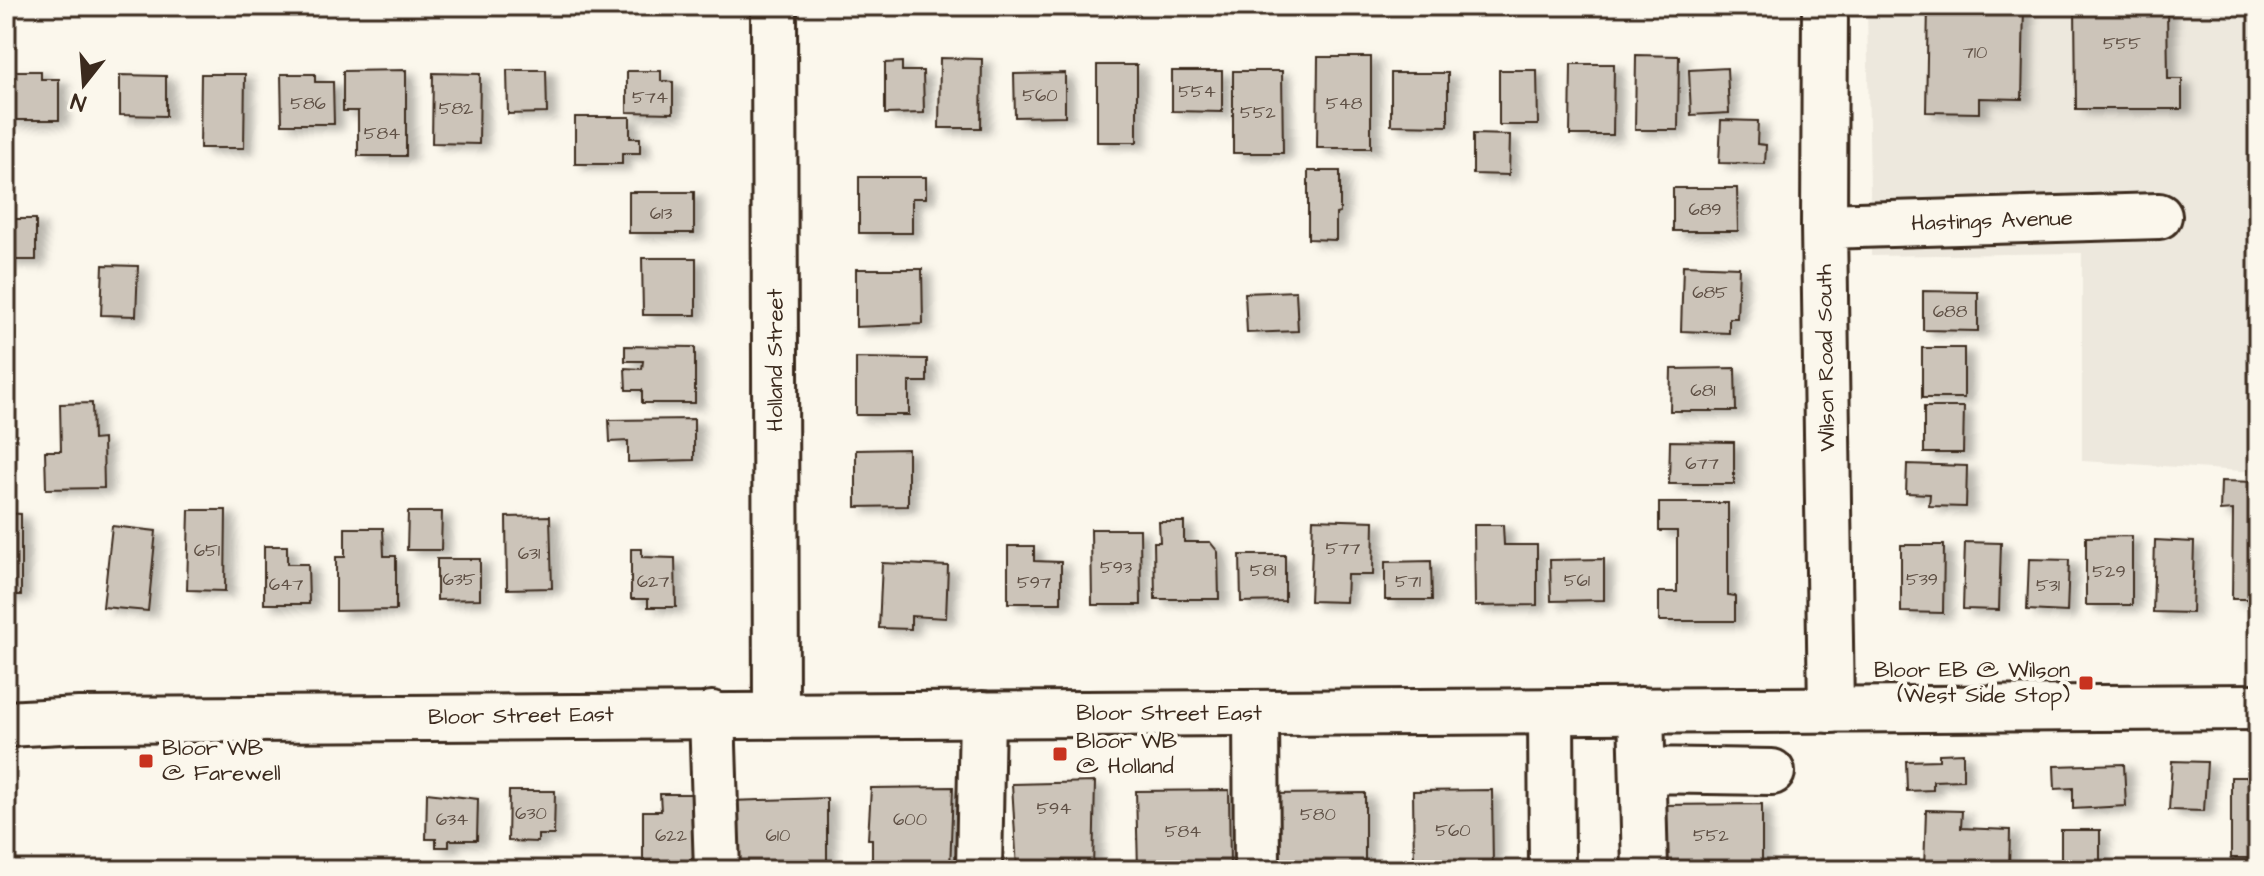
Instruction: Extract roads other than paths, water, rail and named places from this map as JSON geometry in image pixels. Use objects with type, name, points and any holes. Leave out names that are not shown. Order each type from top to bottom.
[{"type":"main road","name":"Holland Street","points":[[774,6],[776,714]]},
{"type":"main road","name":"Wilson Road South","points":[[1825,6],[1824,226],[1831,710]]},
{"type":"main road","name":"Hastings Avenue","points":[[1824,226],[2159,216]]},
{"type":"main road","name":"Bloor Street East","points":[[6,724],[79,720],[712,714],[2258,707]]},
{"type":"main road","name":"Bloor Street East","points":[[6,708],[79,720]]},
{"type":"main road","points":[[1641,710],[1645,870]]},
{"type":"main road","points":[[1551,711],[1552,870]]},
{"type":"main road","points":[[1256,713],[1257,870]]},
{"type":"main road","points":[[712,714],[717,870]]},
{"type":"main road","points":[[979,870],[982,714]]},
{"type":"main road","points":[[1643,770],[1772,772]]},
{"type":"place","name":"Bloor EB @ Wilson (West Side Stop)","points":[[2086,683]]},
{"type":"place","name":"Bloor WB @ Holland","points":[[1060,754]]},
{"type":"place","name":"Bloor WB @ Farewell","points":[[146,761]]}]
